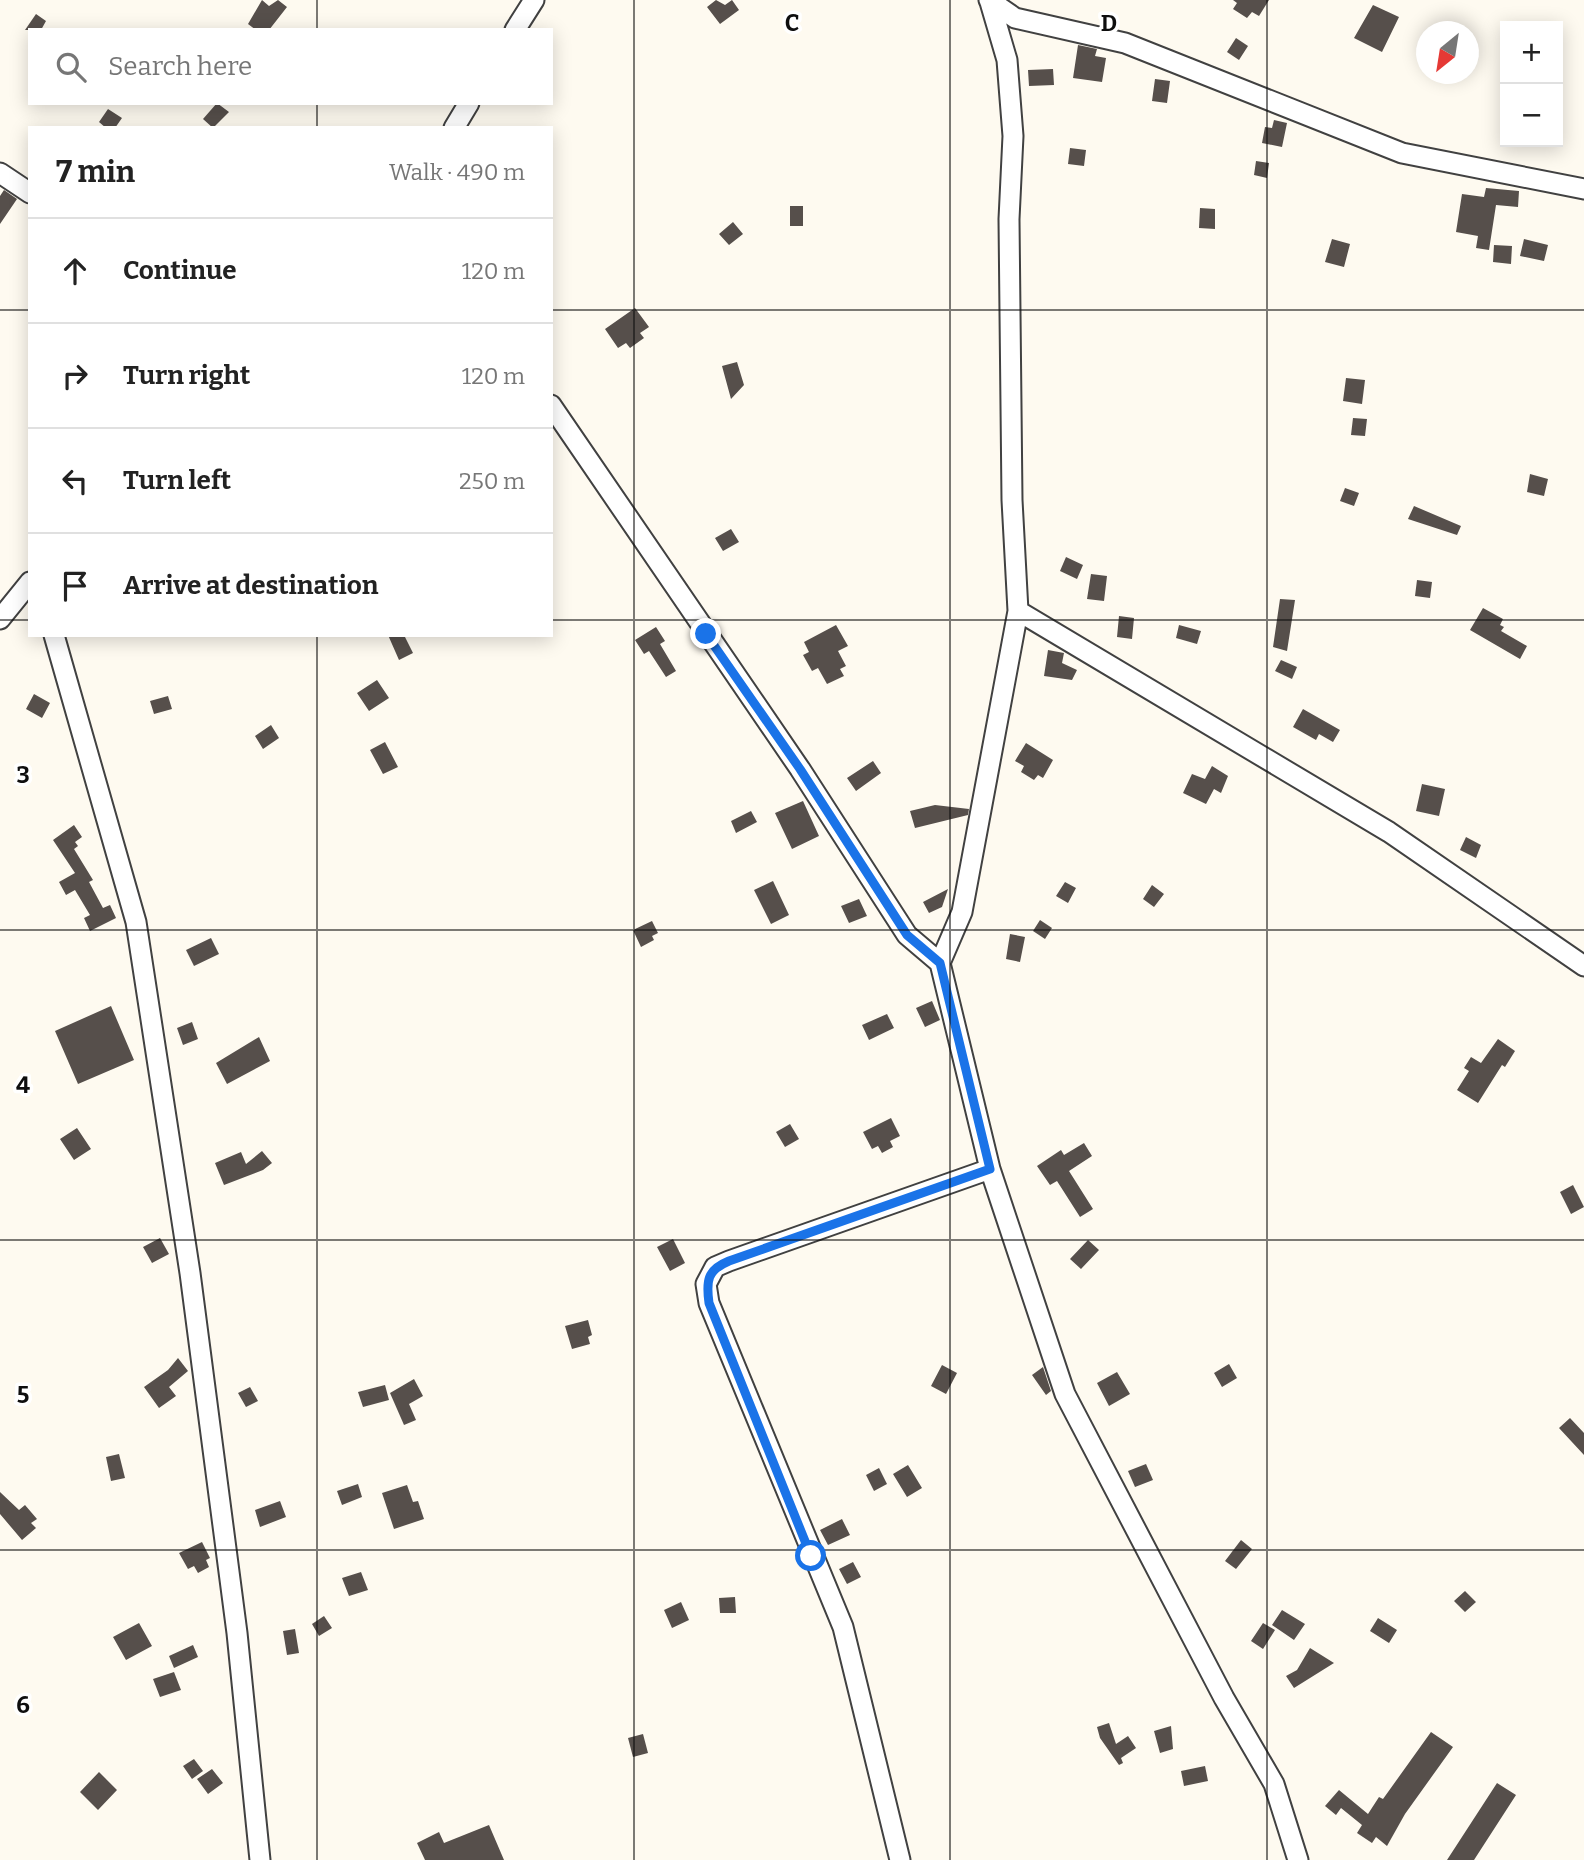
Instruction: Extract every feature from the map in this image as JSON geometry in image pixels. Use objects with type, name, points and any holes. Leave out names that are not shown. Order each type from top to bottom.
[{"type":"street","points":[[516,28],[534,0]]},
{"type":"street","points":[[990,1],[1015,18],[1125,43],[1402,153],[1584,189]]},
{"type":"street","points":[[940,963],[962,912],[1018,611],[1012,500],[1009,219],[1013,135],[1007,60],[990,1]]},
{"type":"street","points":[[455,126],[468,105]]},
{"type":"street","points":[[0,173],[28,192]]},
{"type":"street","points":[[553,408],[800,769],[907,935],[940,963],[990,1169],[1065,1394],[1224,1698],[1274,1784],[1298,1860]]},
{"type":"street","points":[[0,619],[28,584]]},
{"type":"street","points":[[1018,611],[1389,832],[1584,966]]},
{"type":"street","points":[[55,637],[136,922],[190,1273],[237,1633],[260,1860]]},
{"type":"street","points":[[900,1860],[843,1627],[828,1584],[811,1556],[709,1303],[706,1284],[715,1267],[729,1261],[990,1169]]},
{"type":"building","points":[[262,0],[269,6],[278,0],[287,7],[271,28],[253,28],[248,24]]},
{"type":"building","points":[[716,0],[725,5],[732,0],[739,10],[720,24],[707,7]]},
{"type":"building","points":[[1233,0],[1269,0],[1259,16],[1252,12],[1247,18],[1233,9],[1237,3]]},
{"type":"building","points":[[1373,5],[1399,17],[1382,52],[1354,38]]},
{"type":"building","points":[[36,14],[46,21],[42,28],[25,30]]},
{"type":"building","points":[[1236,38],[1248,46],[1239,60],[1227,52]]},
{"type":"building","points":[[1078,45],[1097,49],[1095,56],[1106,58],[1102,82],[1073,78]]},
{"type":"building","points":[[1053,69],[1054,85],[1029,86],[1028,70]]},
{"type":"building","points":[[1155,79],[1170,81],[1167,103],[1152,101]]},
{"type":"building","points":[[215,105],[229,112],[215,126],[211,126],[203,119]]},
{"type":"building","points":[[108,109],[122,118],[116,126],[104,126],[99,122]]},
{"type":"building","points":[[1274,120],[1287,123],[1282,147],[1262,143],[1265,127],[1272,128]]},
{"type":"building","points":[[1070,148],[1086,150],[1084,166],[1068,164]]},
{"type":"building","points":[[1256,161],[1269,163],[1267,178],[1254,175]]},
{"type":"building","points":[[1486,188],[1519,191],[1518,207],[1496,205],[1489,250],[1476,248],[1478,236],[1456,232],[1462,194],[1484,197]]},
{"type":"building","points":[[4,190],[17,199],[0,224],[0,196]]},
{"type":"building","points":[[790,206],[803,206],[803,226],[790,226]]},
{"type":"building","points":[[1200,208],[1215,209],[1215,229],[1199,228]]},
{"type":"building","points":[[733,222],[743,234],[729,245],[719,234]]},
{"type":"building","points":[[1332,239],[1350,244],[1344,267],[1325,262]]},
{"type":"building","points":[[1524,239],[1548,245],[1544,261],[1520,256]]},
{"type":"building","points":[[1494,245],[1512,246],[1511,264],[1493,262]]},
{"type":"building","points":[[635,308],[649,327],[640,333],[644,338],[630,348],[626,343],[618,348],[605,329]]},
{"type":"building","points":[[737,362],[744,385],[731,399],[722,366]]},
{"type":"building","points":[[1346,378],[1365,380],[1362,404],[1343,401]]},
{"type":"building","points":[[1353,418],[1367,419],[1365,436],[1351,435]]},
{"type":"building","points":[[1530,474],[1548,479],[1544,496],[1527,492]]},
{"type":"building","points":[[1345,488],[1359,493],[1354,506],[1340,501]]},
{"type":"building","points":[[1414,506],[1461,526],[1457,535],[1408,519]]},
{"type":"building","points":[[731,529],[739,542],[723,551],[715,538]]},
{"type":"building","points":[[1066,557],[1083,565],[1077,579],[1060,571]]},
{"type":"building","points":[[1091,574],[1107,576],[1104,601],[1087,599]]},
{"type":"building","points":[[1417,580],[1432,582],[1430,598],[1415,596]]},
{"type":"building","points":[[1280,599],[1295,600],[1287,651],[1273,647]]},
{"type":"building","points":[[1483,608],[1503,619],[1500,625],[1504,627],[1501,631],[1527,646],[1520,659],[1470,630]]},
{"type":"building","points":[[1119,616],[1134,618],[1132,639],[1117,637]]},
{"type":"building","points":[[836,625],[848,646],[838,651],[846,666],[840,669],[844,676],[827,684],[818,668],[812,671],[803,655],[809,652],[804,642]]},
{"type":"building","points":[[1179,625],[1201,631],[1197,644],[1176,638]]},
{"type":"building","points":[[656,627],[665,641],[660,644],[676,671],[666,677],[649,651],[644,654],[635,640]]},
{"type":"building","points":[[389,637],[405,637],[413,653],[399,660]]},
{"type":"building","points":[[1048,650],[1064,653],[1062,663],[1077,670],[1072,680],[1044,676]]},
{"type":"building","points":[[1281,660],[1297,667],[1292,679],[1275,671]]},
{"type":"building","points":[[377,680],[389,698],[369,711],[357,693]]},
{"type":"building","points":[[34,694],[50,703],[42,718],[26,709]]},
{"type":"building","points":[[168,696],[172,709],[154,714],[150,701]]},
{"type":"building","points":[[1303,709],[1340,730],[1333,742],[1319,734],[1316,740],[1293,727]]},
{"type":"building","points":[[271,725],[279,738],[263,749],[255,736]]},
{"type":"building","points":[[385,742],[398,767],[383,774],[370,750]]},
{"type":"building","points":[[1026,743],[1053,760],[1043,778],[1038,775],[1034,780],[1021,772],[1024,766],[1015,761]]},
{"type":"building","points":[[873,761],[881,773],[856,791],[847,778]]},
{"type":"building","points":[[1212,766],[1228,776],[1221,793],[1214,789],[1206,804],[1183,793],[1192,774],[1205,779]]},
{"type":"building","points":[[1422,784],[1445,789],[1439,816],[1416,811]]},
{"type":"building","points":[[803,801],[819,836],[792,849],[775,813]]},
{"type":"building","points":[[935,805],[969,809],[968,815],[915,828],[910,811]]},
{"type":"building","points":[[751,811],[757,822],[736,833],[731,821]]},
{"type":"building","points":[[74,825],[82,837],[75,842],[78,846],[74,849],[93,880],[89,882],[103,908],[110,905],[116,918],[90,931],[84,918],[90,915],[75,890],[66,895],[59,882],[75,873],[53,840]]},
{"type":"building","points":[[1466,837],[1481,845],[1476,858],[1460,850]]},
{"type":"building","points":[[773,881],[789,915],[771,924],[754,890]]},
{"type":"building","points":[[1065,882],[1076,888],[1068,903],[1056,896]]},
{"type":"building","points":[[1152,885],[1164,894],[1154,907],[1143,899]]},
{"type":"building","points":[[948,889],[942,907],[929,913],[923,902]]},
{"type":"building","points":[[859,899],[867,916],[849,923],[841,906]]},
{"type":"building","points":[[1040,920],[1052,928],[1045,939],[1033,931]]},
{"type":"building","points":[[652,921],[658,933],[652,936],[654,940],[641,947],[633,930]]},
{"type":"building","points":[[1010,934],[1025,937],[1020,962],[1006,959]]},
{"type":"building","points":[[211,938],[219,954],[194,966],[186,950]]},
{"type":"building","points":[[932,1001],[940,1020],[925,1027],[916,1008]]},
{"type":"building","points":[[111,1006],[134,1060],[78,1084],[55,1031]]},
{"type":"building","points":[[887,1014],[894,1028],[869,1040],[862,1025]]},
{"type":"building","points":[[192,1022],[198,1039],[183,1045],[177,1028]]},
{"type":"building","points":[[259,1037],[270,1061],[227,1084],[216,1063]]},
{"type":"building","points":[[1498,1039],[1515,1051],[1505,1067],[1502,1065],[1478,1103],[1457,1090],[1469,1071],[1464,1068],[1471,1057],[1481,1063]]},
{"type":"building","points":[[891,1118],[900,1136],[890,1141],[893,1147],[882,1153],[878,1146],[872,1149],[863,1132]]},
{"type":"building","points":[[790,1124],[799,1139],[785,1147],[776,1132]]},
{"type":"building","points":[[77,1128],[91,1149],[74,1160],[60,1139]]},
{"type":"building","points":[[1084,1143],[1092,1156],[1069,1171],[1093,1209],[1080,1217],[1057,1181],[1050,1185],[1037,1166],[1061,1150],[1064,1155]]},
{"type":"building","points":[[262,1151],[272,1163],[263,1170],[224,1185],[215,1163],[241,1152],[246,1164]]},
{"type":"building","points":[[1573,1185],[1584,1207],[1571,1214],[1560,1192]]},
{"type":"building","points":[[160,1238],[169,1254],[152,1263],[143,1247]]},
{"type":"building","points":[[673,1239],[685,1263],[670,1271],[657,1247]]},
{"type":"building","points":[[1088,1240],[1099,1250],[1081,1269],[1070,1259]]},
{"type":"building","points":[[588,1320],[592,1335],[588,1337],[590,1344],[572,1349],[565,1326]]},
{"type":"building","points":[[178,1358],[188,1371],[169,1387],[176,1396],[159,1408],[144,1387],[168,1370]]},
{"type":"building","points":[[1229,1364],[1237,1378],[1222,1387],[1214,1373]]},
{"type":"building","points":[[942,1365],[957,1373],[946,1394],[931,1386]]},
{"type":"building","points":[[1043,1367],[1051,1391],[1046,1395],[1032,1375]]},
{"type":"building","points":[[1117,1372],[1130,1394],[1109,1406],[1097,1383]]},
{"type":"building","points":[[414,1379],[423,1396],[409,1404],[416,1420],[404,1425],[390,1393]]},
{"type":"building","points":[[385,1385],[389,1400],[363,1407],[358,1392]]},
{"type":"building","points":[[250,1387],[258,1401],[246,1407],[238,1393]]},
{"type":"building","points":[[1570,1418],[1584,1433],[1584,1455],[1559,1428]]},
{"type":"building","points":[[119,1454],[125,1478],[111,1481],[106,1457]]},
{"type":"building","points":[[1146,1464],[1153,1480],[1135,1487],[1128,1471]]},
{"type":"building","points":[[908,1465],[922,1488],[907,1497],[893,1474]]},
{"type":"building","points":[[879,1468],[887,1484],[874,1491],[866,1475]]},
{"type":"building","points":[[358,1484],[362,1497],[342,1505],[337,1491]]},
{"type":"building","points":[[407,1485],[413,1502],[418,1501],[424,1519],[394,1529],[382,1493]]},
{"type":"building","points":[[0,1492],[19,1510],[25,1505],[37,1519],[31,1523],[36,1528],[22,1540],[0,1514]]},
{"type":"building","points":[[280,1501],[286,1517],[260,1527],[255,1510]]},
{"type":"building","points":[[842,1519],[850,1535],[828,1545],[820,1530]]},
{"type":"building","points":[[1241,1540],[1252,1549],[1236,1569],[1225,1561]]},
{"type":"building","points":[[202,1542],[210,1558],[206,1560],[209,1567],[198,1573],[194,1566],[188,1569],[179,1553]]},
{"type":"building","points":[[853,1562],[861,1577],[847,1584],[839,1569]]},
{"type":"building","points":[[361,1572],[368,1590],[349,1596],[342,1578]]},
{"type":"building","points":[[1465,1591],[1476,1602],[1465,1612],[1454,1601]]},
{"type":"building","points":[[735,1597],[736,1613],[720,1613],[719,1598]]},
{"type":"building","points":[[681,1602],[689,1620],[672,1628],[664,1610]]},
{"type":"building","points":[[1282,1610],[1305,1624],[1294,1640],[1272,1625]]},
{"type":"building","points":[[324,1616],[332,1628],[319,1636],[312,1624]]},
{"type":"building","points":[[1378,1618],[1397,1630],[1389,1643],[1370,1631]]},
{"type":"building","points":[[139,1623],[152,1646],[126,1660],[113,1637]]},
{"type":"building","points":[[1263,1623],[1275,1630],[1263,1649],[1251,1641]]},
{"type":"building","points":[[295,1629],[299,1653],[287,1655],[283,1631]]},
{"type":"building","points":[[193,1645],[198,1657],[174,1668],[169,1656]]},
{"type":"building","points":[[1310,1648],[1334,1663],[1294,1688],[1286,1676],[1297,1670]]},
{"type":"building","points":[[174,1672],[181,1690],[160,1697],[153,1679]]},
{"type":"building","points":[[1109,1723],[1116,1744],[1128,1736],[1136,1748],[1121,1758],[1123,1763],[1119,1765],[1100,1738],[1097,1727]]},
{"type":"building","points":[[1171,1726],[1173,1749],[1160,1753],[1154,1731]]},
{"type":"building","points":[[1431,1732],[1453,1747],[1405,1814],[1387,1846],[1376,1837],[1372,1843],[1357,1833],[1362,1825],[1341,1808],[1336,1815],[1325,1806],[1339,1790],[1368,1814],[1379,1797],[1383,1799]]},
{"type":"building","points":[[643,1734],[648,1753],[633,1757],[628,1738]]},
{"type":"building","points":[[194,1759],[203,1771],[192,1779],[183,1766]]},
{"type":"building","points":[[1205,1766],[1208,1781],[1184,1786],[1181,1771]]},
{"type":"building","points":[[212,1769],[223,1783],[208,1794],[197,1779]]},
{"type":"building","points":[[99,1772],[117,1790],[98,1810],[80,1792]]},
{"type":"building","points":[[1497,1783],[1516,1795],[1474,1860],[1447,1860]]},
{"type":"building","points":[[489,1825],[504,1860],[425,1860],[417,1843],[439,1832],[444,1843]]},
{"type":"route","points":[[706,634],[800,769],[907,935],[940,963],[990,1169],[729,1261],[715,1267],[710,1273],[706,1284],[709,1303],[811,1556]]}]
